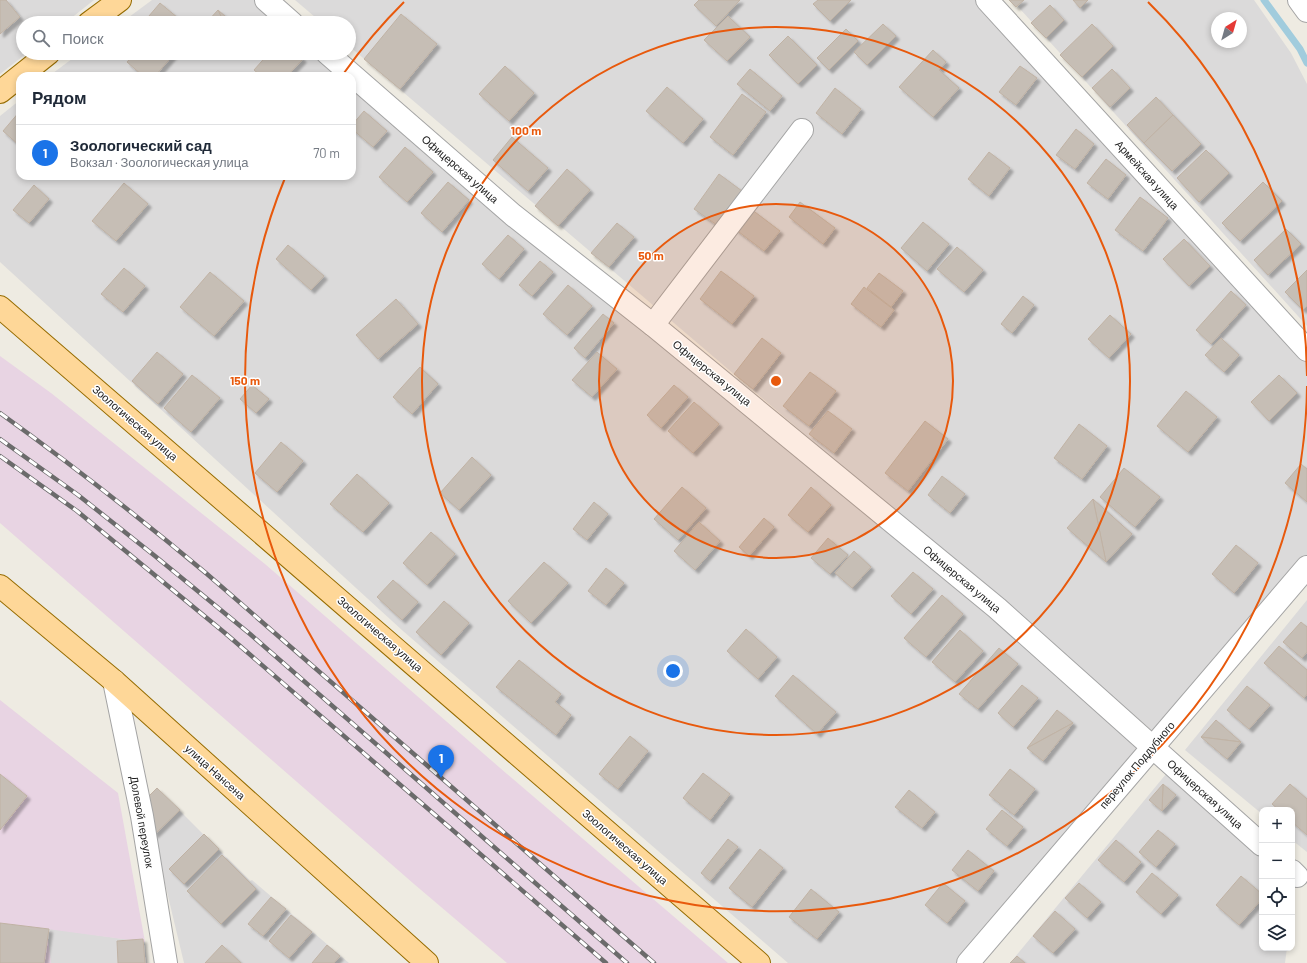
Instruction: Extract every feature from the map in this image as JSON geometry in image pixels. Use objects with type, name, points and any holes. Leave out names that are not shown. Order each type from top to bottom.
[{"type":"main road","points":[[98,16],[120,0]]},
{"type":"main road","points":[[25,72],[39,60]]},
{"type":"main road","points":[[0,92],[16,79]]},
{"type":"main road","name":"Зоологическая улица","points":[[0,307],[759,963]]},
{"type":"main road","name":"улица Нансена","points":[[0,586],[114,681],[427,963]]},
{"type":"street","points":[[266,0],[284,16]]},
{"type":"street","name":"Армейская улица","points":[[987,0],[1307,350]]},
{"type":"street","points":[[1299,0],[1307,10]]},
{"type":"street","name":"Офицерская улица","points":[[335,60],[349,72]]},
{"type":"street","name":"Офицерская улица","points":[[356,78],[513,215],[653,325],[997,608],[1260,843]]},
{"type":"street","points":[[653,325],[802,130]]},
{"type":"street","name":"переулок Поддубного","points":[[968,963],[1307,567]]},
{"type":"street","name":"Долевой переулок","points":[[114,681],[142,816],[166,963]]},
{"type":"shaded area","points":[[0,0],[94,0],[74,16],[16,16],[16,60],[18,60],[0,74]]},
{"type":"shaded area","points":[[152,0],[262,0],[281,16],[130,16]]},
{"type":"shaded area","points":[[295,0],[989,0],[1307,348],[1307,576],[1168,744],[356,52],[356,16],[314,16]]},
{"type":"shaded area","points":[[1012,0],[1254,0],[1291,53],[1307,84],[1307,326]]},
{"type":"shaded area","points":[[71,60],[333,60],[348,72],[54,72]]},
{"type":"shaded area","points":[[356,79],[661,336],[1157,758],[983,963],[788,963],[403,631],[0,262],[0,116],[16,103],[16,180],[356,180]]},
{"type":"shaded area","points":[[0,356],[51,393],[265,564],[728,963],[507,963],[414,884],[0,523]]},
{"type":"shaded area","points":[[1307,600],[1307,852],[1295,842],[1295,807],[1259,807],[1259,812],[1185,750]]},
{"type":"shaded area","points":[[0,700],[118,793],[145,942],[47,929],[51,963],[30,963],[0,960]]},
{"type":"shaded area","points":[[1171,768],[1259,843],[1259,951],[1287,951],[1285,963],[1010,963]]},
{"type":"shaded area","points":[[157,788],[250,881],[252,880],[349,963],[184,963],[145,800]]},
{"type":"shaded area","points":[[46,928],[145,942],[147,963],[51,963]]},
{"type":"building","points":[[0,0],[6,0],[19,16],[16,16],[16,20],[0,34]]},
{"type":"building","points":[[699,0],[740,0],[716,26],[694,5]]},
{"type":"building","points":[[818,0],[851,0],[830,21],[813,4]]},
{"type":"building","points":[[1009,0],[1024,0],[1016,7]]},
{"type":"building","points":[[1073,0],[1088,0],[1080,8]]},
{"type":"building","points":[[160,3],[176,16],[149,16]]},
{"type":"building","points":[[1050,5],[1064,20],[1046,38],[1031,23]]},
{"type":"building","points":[[218,10],[225,16],[221,16]]},
{"type":"building","points":[[218,10],[221,16],[212,16]]},
{"type":"building","points":[[401,14],[437,44],[400,89],[364,59]]},
{"type":"building","points":[[728,16],[750,37],[727,61],[704,40]]},
{"type":"building","points":[[883,24],[896,36],[867,65],[854,52]]},
{"type":"building","points":[[1092,24],[1113,46],[1082,77],[1060,55]]},
{"type":"building","points":[[846,29],[858,41],[829,70],[817,58]]},
{"type":"building","points":[[788,36],[817,65],[798,84],[769,55]]},
{"type":"building","points":[[933,50],[946,62],[939,70],[959,88],[933,117],[899,87]]},
{"type":"building","points":[[129,60],[169,60],[158,72],[138,72],[127,62]]},
{"type":"building","points":[[263,60],[302,60],[291,72],[256,72],[254,70]]},
{"type":"building","points":[[505,66],[534,93],[509,121],[479,94]]},
{"type":"building","points":[[1020,66],[1037,78],[1016,105],[999,92]]},
{"type":"building","points":[[750,69],[782,96],[770,111],[737,84]]},
{"type":"building","points":[[1112,69],[1130,88],[1110,107],[1092,88]]},
{"type":"building","points":[[667,87],[703,119],[683,143],[646,111]]},
{"type":"building","points":[[835,88],[861,109],[842,134],[816,113]]},
{"type":"building","points":[[742,94],[766,112],[733,155],[710,137]]},
{"type":"building","points":[[1156,97],[1173,115],[1144,143],[1127,125]]},
{"type":"building","points":[[364,111],[387,131],[373,147],[356,132],[356,120]]},
{"type":"building","points":[[1173,115],[1201,144],[1172,171],[1144,143]]},
{"type":"building","points":[[16,116],[16,142],[3,131]]},
{"type":"building","points":[[1076,129],[1094,144],[1075,169],[1056,155]]},
{"type":"building","points":[[512,137],[548,168],[528,191],[493,160]]},
{"type":"building","points":[[405,147],[433,172],[407,202],[379,177]]},
{"type":"building","points":[[1206,150],[1229,173],[1199,202],[1177,178]]},
{"type":"building","points":[[989,152],[1010,168],[989,196],[968,179]]},
{"type":"building","points":[[1106,159],[1126,175],[1108,199],[1087,183]]},
{"type":"building","points":[[567,169],[590,190],[558,226],[535,206]]},
{"type":"building","points":[[719,174],[742,191],[717,225],[694,209]]},
{"type":"building","points":[[448,182],[469,200],[442,232],[421,213]]},
{"type":"building","points":[[1263,182],[1282,201],[1240,241],[1222,223]]},
{"type":"building","points":[[124,183],[148,204],[116,241],[92,221]]},
{"type":"building","points":[[34,185],[49,199],[29,223],[13,210]]},
{"type":"building","points":[[1140,197],[1168,218],[1143,251],[1115,230]]},
{"type":"building","points":[[800,202],[835,228],[823,244],[789,217]]},
{"type":"building","points":[[751,209],[780,231],[764,251],[735,229]]},
{"type":"building","points":[[923,222],[949,244],[927,271],[901,248]]},
{"type":"building","points":[[617,223],[634,237],[609,267],[591,253]]},
{"type":"building","points":[[1286,229],[1301,244],[1268,275],[1254,260]]},
{"type":"building","points":[[508,235],[524,249],[499,279],[482,264]]},
{"type":"building","points":[[1184,239],[1210,266],[1189,286],[1163,259]]},
{"type":"building","points":[[288,245],[324,276],[311,290],[276,259]]},
{"type":"building","points":[[957,247],[983,270],[964,292],[937,269]]},
{"type":"building","points":[[540,261],[553,272],[532,296],[519,285]]},
{"type":"building","points":[[124,268],[145,286],[123,312],[101,294]]},
{"type":"building","points":[[1307,270],[1307,306],[1303,310],[1285,292]]},
{"type":"building","points":[[721,271],[754,296],[732,324],[700,299]]},
{"type":"building","points":[[210,272],[244,301],[214,336],[180,307]]},
{"type":"building","points":[[879,273],[903,291],[891,307],[867,288]]},
{"type":"building","points":[[568,285],[592,306],[567,335],[543,314]]},
{"type":"building","points":[[864,287],[894,310],[881,327],[851,304]]},
{"type":"building","points":[[1231,291],[1246,305],[1211,344],[1196,330]]},
{"type":"building","points":[[1023,296],[1034,305],[1012,333],[1001,324]]},
{"type":"building","points":[[396,299],[418,324],[378,359],[356,335]]},
{"type":"building","points":[[603,314],[614,323],[585,358],[574,348]]},
{"type":"building","points":[[1110,315],[1131,334],[1109,358],[1088,339]]},
{"type":"building","points":[[762,338],[781,353],[753,389],[734,374]]},
{"type":"building","points":[[1221,338],[1239,355],[1224,372],[1205,355]]},
{"type":"building","points":[[157,352],[183,374],[158,404],[132,381]]},
{"type":"building","points":[[597,352],[617,369],[592,397],[572,380]]},
{"type":"building","points":[[420,367],[438,384],[412,414],[393,397]]},
{"type":"building","points":[[810,372],[836,391],[809,426],[783,406]]},
{"type":"building","points":[[192,375],[220,398],[191,432],[164,408]]},
{"type":"building","points":[[1279,375],[1297,393],[1269,421],[1251,402]]},
{"type":"building","points":[[252,385],[269,399],[256,413],[240,399]]},
{"type":"building","points":[[674,385],[688,397],[661,428],[647,415]]},
{"type":"building","points":[[1186,391],[1217,417],[1188,452],[1157,426]]},
{"type":"building","points":[[694,402],[719,424],[693,453],[668,431]]},
{"type":"building","points":[[828,411],[852,429],[834,453],[809,434]]},
{"type":"building","points":[[925,421],[948,439],[908,491],[885,473]]},
{"type":"building","points":[[1079,424],[1107,446],[1082,479],[1054,458]]},
{"type":"building","points":[[281,442],[303,461],[277,492],[255,473]]},
{"type":"building","points":[[472,457],[491,475],[459,510],[440,493]]},
{"type":"building","points":[[1301,464],[1307,469],[1307,502],[1285,483]]},
{"type":"building","points":[[1124,468],[1160,497],[1135,527],[1100,497]]},
{"type":"building","points":[[357,474],[389,503],[363,532],[330,504]]},
{"type":"building","points":[[942,476],[965,494],[950,513],[928,495]]},
{"type":"building","points":[[682,487],[706,508],[678,540],[654,519]]},
{"type":"building","points":[[811,487],[831,505],[808,532],[788,515]]},
{"type":"building","points":[[1093,499],[1132,534],[1106,562]]},
{"type":"building","points":[[1093,499],[1106,562],[1067,528]]},
{"type":"building","points":[[594,502],[608,514],[587,540],[573,529]]},
{"type":"building","points":[[764,518],[774,527],[749,556],[739,547]]},
{"type":"building","points":[[699,522],[720,541],[695,570],[674,551]]},
{"type":"building","points":[[431,532],[455,554],[427,585],[403,563]]},
{"type":"building","points":[[828,538],[848,555],[830,574],[811,558]]},
{"type":"building","points":[[1236,545],[1258,563],[1234,593],[1212,574]]},
{"type":"building","points":[[854,551],[871,567],[852,588],[835,573]]},
{"type":"building","points":[[544,562],[568,583],[531,623],[508,601]]},
{"type":"building","points":[[606,568],[624,583],[606,605],[588,591]]},
{"type":"building","points":[[913,572],[933,589],[911,614],[891,596]]},
{"type":"building","points":[[393,580],[418,602],[402,620],[377,597]]},
{"type":"building","points":[[942,595],[963,614],[926,657],[904,638]]},
{"type":"building","points":[[444,601],[469,623],[441,655],[416,632]]},
{"type":"building","points":[[1301,622],[1307,627],[1307,652],[1302,658],[1283,642]]},
{"type":"building","points":[[746,629],[777,657],[758,679],[727,651]]},
{"type":"building","points":[[960,630],[983,651],[955,682],[932,662]]},
{"type":"building","points":[[1279,646],[1307,670],[1307,694],[1304,698],[1264,663]]},
{"type":"building","points":[[999,648],[1018,664],[978,709],[959,694]]},
{"type":"building","points":[[519,660],[561,694],[555,702],[571,715],[556,735],[496,687]]},
{"type":"building","points":[[793,675],[836,712],[817,734],[775,696]]},
{"type":"building","points":[[1022,685],[1038,698],[1013,727],[998,713]]},
{"type":"building","points":[[1247,686],[1270,705],[1249,729],[1227,710]]},
{"type":"building","points":[[1057,710],[1073,723],[1027,748]]},
{"type":"building","points":[[1216,720],[1241,742],[1201,737]]},
{"type":"building","points":[[1073,723],[1043,761],[1027,748]]},
{"type":"building","points":[[630,736],[648,751],[618,789],[599,774]]},
{"type":"building","points":[[1201,737],[1241,742],[1227,759]]},
{"type":"building","points":[[1010,769],[1035,789],[1014,815],[989,795]]},
{"type":"building","points":[[703,773],[730,794],[710,820],[683,798]]},
{"type":"building","points":[[0,774],[27,796],[0,830]]},
{"type":"building","points":[[1163,784],[1176,795],[1162,811]]},
{"type":"building","points":[[1163,784],[1162,811],[1149,800]]},
{"type":"building","points":[[1290,784],[1307,799],[1307,835],[1295,825],[1295,807],[1276,807],[1272,804]]},
{"type":"building","points":[[157,788],[180,810],[154,835],[145,800]]},
{"type":"building","points":[[909,790],[935,812],[922,828],[895,807]]},
{"type":"building","points":[[1002,810],[1023,827],[1007,846],[986,829]]},
{"type":"building","points":[[1158,830],[1175,844],[1156,867],[1139,852]]},
{"type":"building","points":[[204,834],[219,849],[184,884],[169,869]]},
{"type":"building","points":[[728,839],[738,847],[710,881],[701,873]]},
{"type":"building","points":[[1116,840],[1141,862],[1124,882],[1098,860]]},
{"type":"building","points":[[760,849],[783,868],[752,907],[729,888]]},
{"type":"building","points":[[968,850],[994,871],[978,891],[952,870]]},
{"type":"building","points":[[222,855],[256,889],[221,924],[187,891]]},
{"type":"building","points":[[1152,873],[1178,895],[1161,914],[1136,892]]},
{"type":"building","points":[[1241,876],[1259,891],[1259,902],[1239,925],[1216,905]]},
{"type":"building","points":[[943,883],[965,901],[947,923],[925,905]]},
{"type":"building","points":[[1079,883],[1101,902],[1087,918],[1065,898]]},
{"type":"building","points":[[811,889],[839,912],[817,939],[789,917]]},
{"type":"building","points":[[271,897],[286,909],[263,936],[248,924]]},
{"type":"building","points":[[1055,911],[1075,929],[1053,953],[1033,936]]},
{"type":"building","points":[[291,915],[312,932],[289,958],[269,941]]},
{"type":"building","points":[[0,923],[49,929],[44,963],[0,963]]},
{"type":"building","points":[[143,939],[145,963],[118,963],[117,941]]},
{"type":"building","points":[[222,945],[241,963],[205,963]]},
{"type":"building","points":[[327,945],[340,956],[334,963],[312,963]]},
{"type":"building","points":[[1017,956],[1025,963],[1010,963]]},
{"type":"waterway","points":[[1264,0],[1300,49],[1307,63]]},
{"type":"railway","points":[[0,413],[105,492],[207,574],[654,963]]},
{"type":"railway","points":[[0,439],[78,495],[250,634],[627,963]]},
{"type":"railway","points":[[0,456],[77,511],[225,633],[606,963]]},
{"type":"place","name":"Зоологический сад","points":[[441,778]]}]
